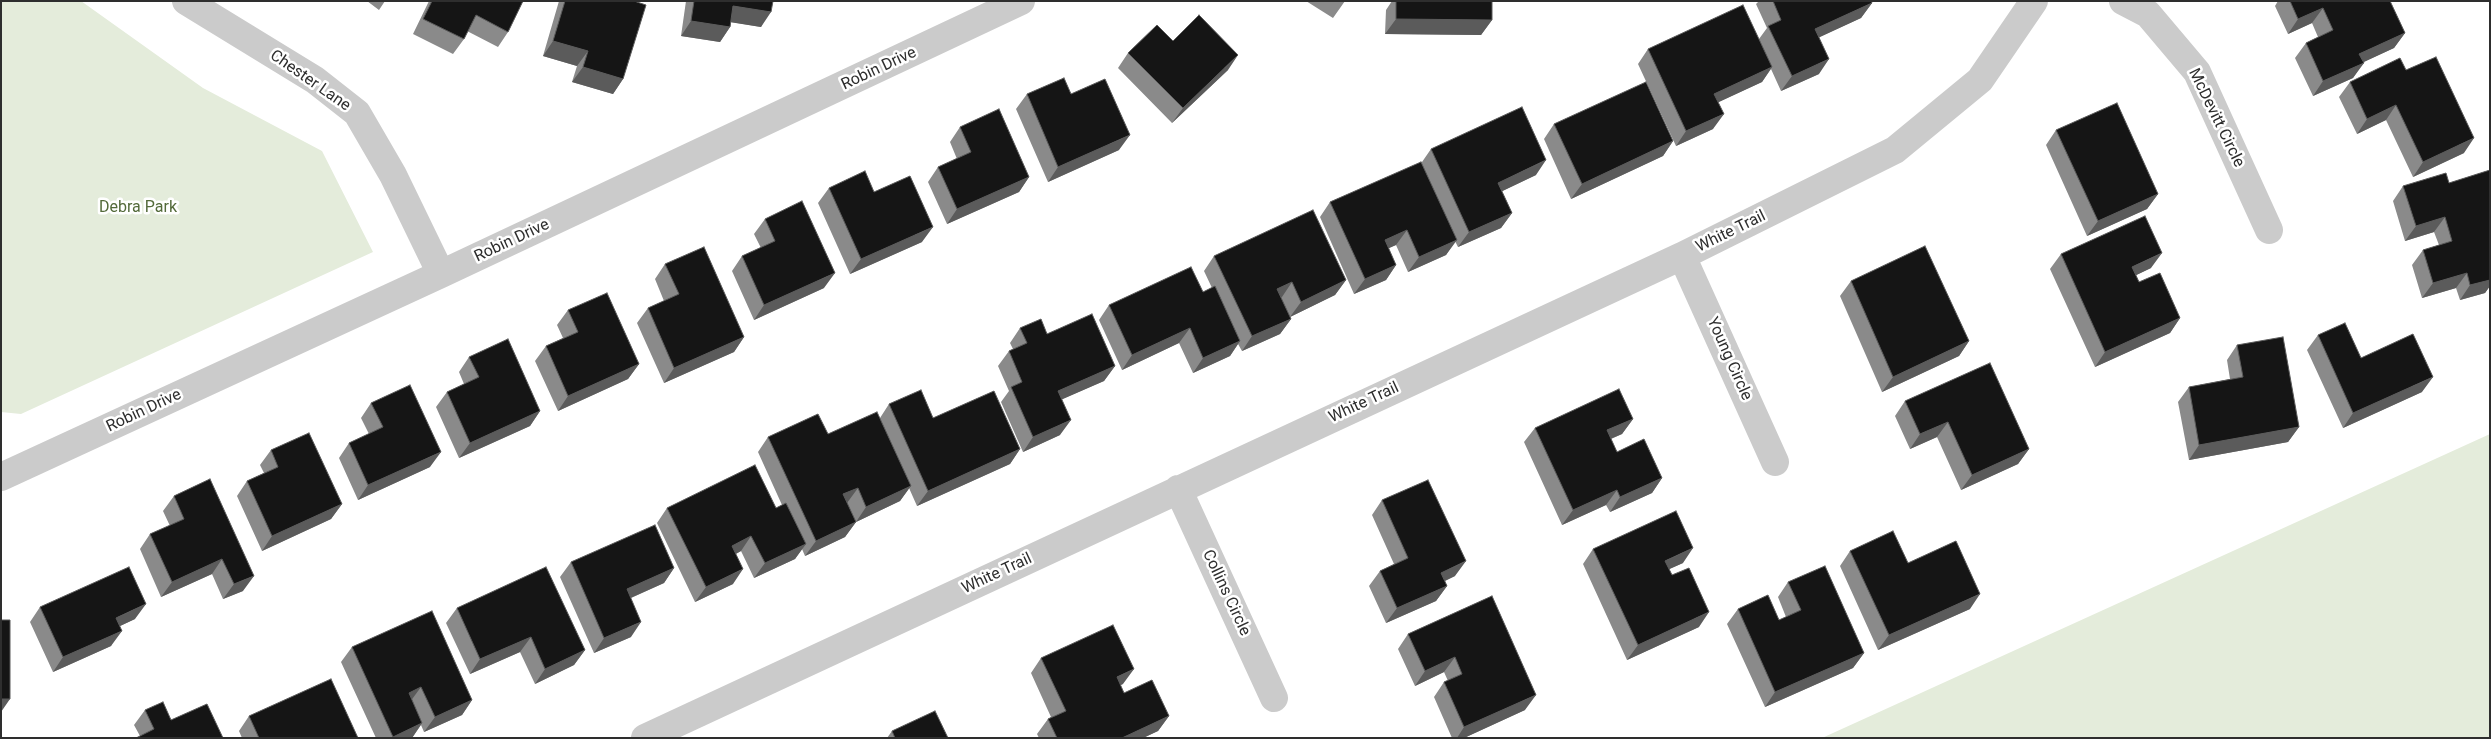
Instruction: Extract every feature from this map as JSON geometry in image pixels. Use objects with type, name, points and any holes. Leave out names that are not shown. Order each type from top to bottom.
[{"type":"street","name":"Chester Lane","points":[[186,1],[315,80],[356,113],[393,174],[441,274]]},
{"type":"street","name":"Robin Drive","points":[[1,476],[441,274],[1021,1]]},
{"type":"street","name":"White Trail","points":[[645,738],[683,730],[1178,489],[1682,256],[1895,150],[1980,80],[2034,1]]},
{"type":"street","name":"McDevitt Circle","points":[[2123,1],[2148,14],[2197,72],[2269,230]]},
{"type":"street","name":"Young Circle","points":[[1682,256],[1775,462]]},
{"type":"street","name":"Collins Circle","points":[[1178,489],[1274,698]]},
{"type":"green space","name":"Debra Park","points":[[1,1],[81,1],[203,88],[322,151],[373,252],[21,414],[1,412]]},
{"type":"green space","points":[[2490,434],[2490,738],[1822,738]]},
{"type":"building","points":[[432,1],[523,1],[508,32],[476,15],[464,39],[423,19]]},
{"type":"building","points":[[565,1],[634,1],[646,5],[623,79],[583,67],[588,51],[553,41]]},
{"type":"building","points":[[694,1],[773,1],[771,12],[733,6],[730,27],[691,21]]},
{"type":"building","points":[[1396,1],[1492,1],[1492,20],[1396,19]]},
{"type":"building","points":[[1773,1],[1871,1],[1872,3],[1815,29],[1829,59],[1792,76],[1768,26],[1781,20]]},
{"type":"building","points":[[2290,1],[2390,1],[2405,33],[2359,54],[2364,63],[2323,81],[2306,43],[2333,30],[2323,8],[2298,19]]},
{"type":"building","points":[[1743,5],[1772,67],[1714,94],[1724,114],[1686,131],[1648,49]]},
{"type":"building","points":[[1199,15],[1238,55],[1183,108],[1128,53],[1157,25],[1173,41]]},
{"type":"building","points":[[2436,57],[2474,138],[2423,162],[2396,105],[2367,119],[2350,82],[2400,58],[2406,70]]},
{"type":"building","points":[[1064,78],[1071,94],[1105,79],[1130,135],[1058,167],[1027,94]]},
{"type":"building","points":[[1646,82],[1673,141],[1582,184],[1554,124]]},
{"type":"building","points":[[2117,103],[2158,194],[2098,221],[2056,130]]},
{"type":"building","points":[[1522,107],[1546,160],[1498,183],[1512,213],[1469,232],[1431,149]]},
{"type":"building","points":[[999,109],[1029,177],[957,209],[938,167],[971,152],[960,127]]},
{"type":"building","points":[[1421,162],[1457,240],[1419,257],[1407,230],[1385,240],[1396,265],[1365,279],[1330,202]]},
{"type":"building","points":[[2490,170],[2490,280],[2470,285],[2467,273],[2433,283],[2423,250],[2452,241],[2445,217],[2416,226],[2403,186],[2446,173],[2449,183]]},
{"type":"building","points":[[865,171],[874,192],[910,176],[933,227],[861,259],[829,188]]},
{"type":"building","points":[[802,201],[835,273],[764,305],[742,256],[775,241],[765,219]]},
{"type":"building","points":[[1313,210],[1346,280],[1301,302],[1292,282],[1277,289],[1291,319],[1252,336],[1214,256]]},
{"type":"building","points":[[2145,216],[2162,253],[2132,267],[2139,282],[2160,273],[2180,318],[2105,352],[2061,254]]},
{"type":"building","points":[[1925,246],[1969,341],[1893,377],[1851,281]]},
{"type":"building","points":[[704,247],[744,337],[674,368],[648,308],[679,294],[665,264]]},
{"type":"building","points":[[1191,267],[1203,292],[1215,286],[1240,341],[1203,358],[1190,328],[1132,355],[1109,305]]},
{"type":"building","points":[[607,293],[639,364],[568,396],[546,346],[578,332],[568,310]]},
{"type":"building","points":[[1092,314],[1115,366],[1058,391],[1071,420],[1033,437],[1011,387],[1022,382],[1009,351],[1027,343],[1020,328],[1041,319],[1047,334]]},
{"type":"building","points":[[2345,323],[2361,358],[2413,334],[2433,377],[2353,413],[2318,335]]},
{"type":"building","points":[[2283,337],[2299,427],[2199,445],[2189,387],[2243,377],[2237,345]]},
{"type":"building","points":[[508,339],[540,411],[470,443],[447,392],[479,377],[469,357]]},
{"type":"building","points":[[1990,363],[2029,449],[1972,475],[1948,422],[1920,434],[1905,401]]},
{"type":"building","points":[[410,385],[441,452],[368,485],[349,443],[383,427],[371,403]]},
{"type":"building","points":[[1619,389],[1633,419],[1607,430],[1617,452],[1644,439],[1662,478],[1620,497],[1617,490],[1573,510],[1535,428]]},
{"type":"building","points":[[921,390],[933,418],[994,391],[1020,449],[928,491],[889,404]]},
{"type":"building","points":[[877,412],[911,486],[866,507],[858,488],[843,494],[856,522],[816,541],[768,437],[818,414],[828,434]]},
{"type":"building","points":[[309,433],[342,504],[272,536],[247,481],[278,467],[271,450]]},
{"type":"building","points":[[755,465],[776,508],[786,503],[806,544],[765,563],[751,536],[732,546],[743,569],[706,587],[667,508]]},
{"type":"building","points":[[210,479],[254,576],[234,584],[222,559],[172,582],[150,534],[184,519],[174,496]]},
{"type":"building","points":[[1428,480],[1466,561],[1441,573],[1447,586],[1397,608],[1380,571],[1408,558],[1382,500]]},
{"type":"building","points":[[1676,511],[1693,548],[1665,561],[1672,575],[1689,568],[1709,612],[1638,645],[1593,549]]},
{"type":"building","points":[[655,525],[674,568],[627,589],[641,622],[604,638],[571,562]]},
{"type":"building","points":[[1893,531],[1908,563],[1956,541],[1980,594],[1889,635],[1850,551]]},
{"type":"building","points":[[1825,566],[1864,653],[1775,692],[1738,609],[1768,595],[1779,620],[1801,610],[1788,582]]},
{"type":"building","points":[[129,567],[146,604],[116,618],[122,631],[63,657],[40,607]]},
{"type":"building","points":[[546,567],[585,650],[545,669],[531,637],[480,659],[457,608]]},
{"type":"building","points":[[1492,596],[1536,695],[1464,727],[1444,682],[1462,674],[1455,657],[1425,671],[1408,634]]},
{"type":"building","points":[[432,611],[472,700],[435,717],[421,687],[409,693],[422,723],[393,737],[352,647]]},
{"type":"building","points":[[1,620],[10,620],[10,699],[1,699]]},
{"type":"building","points":[[1113,625],[1134,669],[1117,677],[1124,693],[1152,680],[1169,716],[1122,738],[1057,738],[1048,719],[1066,711],[1041,658]]},
{"type":"building","points":[[331,679],[358,738],[259,738],[249,716]]},
{"type":"building","points":[[163,702],[171,720],[207,704],[223,738],[136,738],[154,729],[145,710]]},
{"type":"building","points":[[935,711],[948,738],[895,738],[892,731]]}]
